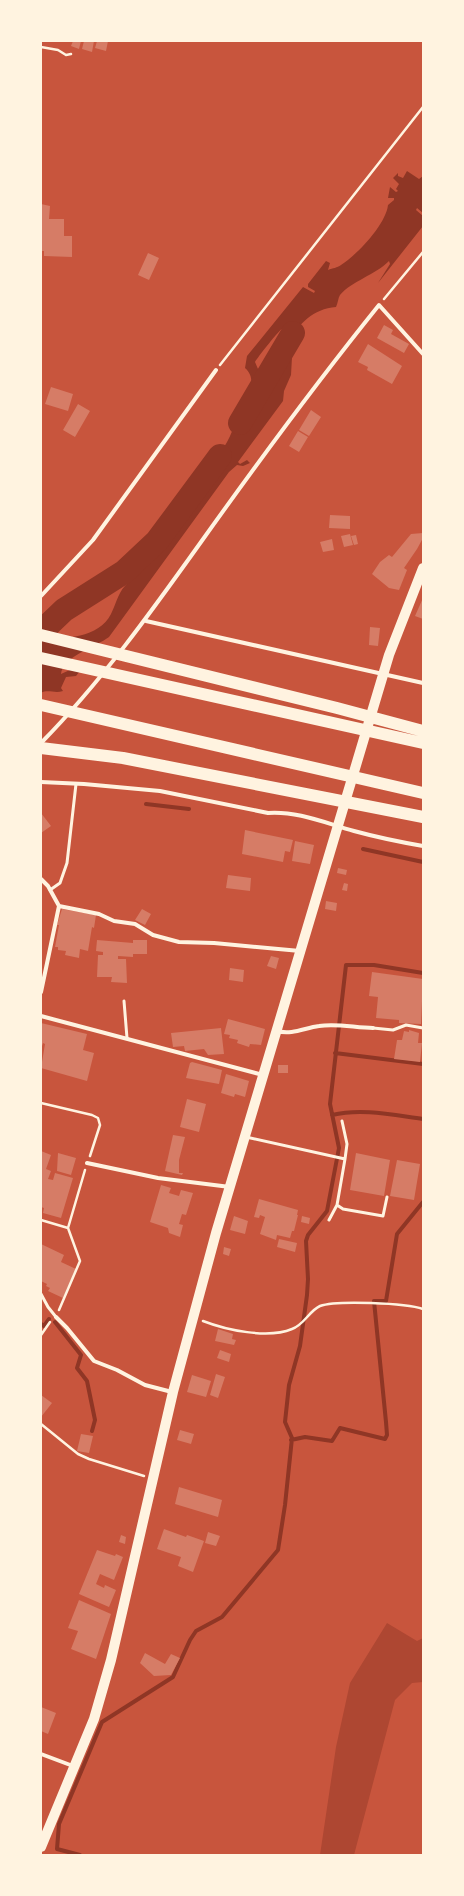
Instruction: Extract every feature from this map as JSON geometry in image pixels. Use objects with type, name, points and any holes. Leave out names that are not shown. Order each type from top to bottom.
[{"type":"highway","points":[[41,635],[321,704],[423,731]]},
{"type":"highway","points":[[41,658],[423,743]]},
{"type":"highway","points":[[41,705],[423,793]]},
{"type":"highway","points":[[41,748],[122,758],[423,817]]},
{"type":"highway","points":[[41,756],[122,758]]},
{"type":"main road","points":[[41,1847],[76,1766],[94,1719],[111,1660],[173,1392],[230,1187],[383,675],[403,616],[423,568]]},
{"type":"street","points":[[41,743],[68,715],[146,621],[265,456],[379,305],[423,354]]},
{"type":"street","points":[[41,596],[93,540],[216,370]]},
{"type":"street","points":[[146,621],[423,684]]},
{"type":"street","points":[[41,782],[160,791],[268,813],[281,812],[338,825],[354,831],[423,846]]},
{"type":"street","points":[[41,879],[50,890],[59,906],[41,992]]},
{"type":"street","points":[[59,906],[99,914],[114,921],[135,924],[153,935],[179,942],[214,943],[300,951]]},
{"type":"street","points":[[41,1016],[263,1075]]},
{"type":"street","points":[[276,1030],[285,1033],[297,1032],[319,1026],[373,1028]]},
{"type":"street","points":[[87,1163],[158,1178],[230,1187]]},
{"type":"street","points":[[56,1317],[94,1360],[146,1385],[173,1392]]},
{"type":"street","points":[[41,1754],[76,1766]]},
{"type":"lane","points":[[50,890],[60,883],[67,863],[76,784]]},
{"type":"lane","points":[[124,1001],[127,1038]]},
{"type":"lane","points":[[373,1028],[392,1030],[406,1025],[423,1028]]},
{"type":"lane","points":[[329,1220],[337,1206],[347,1144],[342,1121]]},
{"type":"lane","points":[[245,1137],[345,1158]]},
{"type":"lane","points":[[337,1206],[343,1209],[383,1216],[386,1197]]},
{"type":"lane","points":[[41,1294],[48,1307],[56,1317]]},
{"type":"path","points":[[41,47],[58,50],[66,55],[71,54]]},
{"type":"path","points":[[216,370],[423,106]]},
{"type":"path","points":[[379,305],[423,252]]},
{"type":"path","points":[[41,1103],[92,1114],[98,1118],[100,1125],[68,1228],[80,1261],[56,1317],[44,1329],[41,1335]]},
{"type":"path","points":[[41,1220],[68,1228]]},
{"type":"path","points":[[193,1317],[239,1332],[261,1333],[283,1332],[293,1329],[320,1306],[334,1304],[381,1304],[410,1306],[423,1309]]},
{"type":"path","points":[[41,1424],[78,1454],[89,1459],[154,1479]]},
{"type":"shaded area","points":[[407,171],[419,179],[423,176],[423,213],[417,208],[416,210],[423,216],[423,226],[378,283],[390,264],[389,261],[345,290],[339,296],[336,307],[328,308],[314,314],[297,329],[289,343],[292,357],[291,375],[284,391],[283,401],[238,462],[240,464],[247,460],[250,463],[243,466],[237,465],[229,472],[109,637],[81,652],[63,668],[61,674],[72,669],[80,671],[76,676],[66,677],[61,688],[63,691],[46,691],[41,693],[41,639],[80,636],[98,628],[105,622],[111,614],[122,589],[129,582],[190,501],[227,442],[237,415],[244,411],[251,388],[251,377],[245,368],[247,356],[303,287],[314,293],[315,291],[308,287],[308,284],[326,261],[330,263],[328,270],[339,266],[363,246],[382,221],[388,205],[394,200],[394,198],[388,198],[390,187],[396,192],[398,191],[396,189],[399,184],[393,178],[398,173],[398,176],[403,178]],"holes":[[[283,328],[284,331],[280,335],[277,345],[279,353],[273,379],[257,407],[254,407],[254,404],[258,399],[255,391],[261,376],[255,362],[277,333]]]},
{"type":"shaded area","points":[[387,1623],[417,1641],[423,1638],[423,1682],[412,1683],[395,1700],[354,1855],[320,1855],[336,1747],[350,1683]]},
{"type":"building","points":[[73,41],[81,41],[79,49],[71,46]]},
{"type":"building","points":[[84,41],[94,41],[92,52],[82,49]]},
{"type":"building","points":[[97,41],[108,41],[106,51],[95,48]]},
{"type":"building","points":[[41,204],[50,206],[49,219],[64,219],[64,236],[72,236],[72,257],[44,256],[44,251],[41,251]]},
{"type":"building","points":[[148,253],[159,258],[149,280],[138,275]]},
{"type":"building","points":[[384,325],[393,330],[391,334],[409,344],[404,353],[377,338]]},
{"type":"building","points":[[368,344],[402,366],[392,384],[367,370],[368,367],[358,362]]},
{"type":"building","points":[[51,387],[73,394],[68,411],[45,404]]},
{"type":"building","points":[[78,404],[90,411],[75,437],[63,430]]},
{"type":"building","points":[[311,410],[321,417],[309,436],[299,430]]},
{"type":"building","points":[[298,431],[308,437],[299,452],[289,446]]},
{"type":"building","points":[[330,515],[350,516],[350,529],[329,528]]},
{"type":"building","points":[[423,533],[423,538],[404,568],[407,570],[399,590],[389,588],[372,574],[380,562],[389,555],[392,557],[411,534]]},
{"type":"building","points":[[350,534],[353,545],[344,547],[341,536]]},
{"type":"building","points":[[356,535],[358,544],[354,545],[351,536]]},
{"type":"building","points":[[332,539],[334,550],[323,552],[320,542]]},
{"type":"building","points":[[423,598],[423,619],[415,616]]},
{"type":"building","points":[[370,627],[380,628],[378,646],[369,645]]},
{"type":"building","points":[[41,813],[51,826],[41,833]]},
{"type":"building","points":[[245,830],[293,840],[290,852],[285,851],[283,862],[242,854]]},
{"type":"building","points":[[295,841],[314,845],[310,864],[292,861]]},
{"type":"building","points":[[338,868],[347,870],[346,875],[337,873]]},
{"type":"building","points":[[228,875],[251,878],[250,891],[226,888]]},
{"type":"building","points":[[344,883],[348,884],[347,891],[342,890]]},
{"type":"building","points":[[326,901],[337,903],[336,911],[325,909]]},
{"type":"building","points":[[62,909],[96,915],[94,928],[92,927],[88,951],[80,949],[79,958],[65,955],[66,951],[58,950],[58,947],[55,947],[59,925],[57,925]]},
{"type":"building","points":[[142,909],[151,914],[145,925],[135,920]]},
{"type":"building","points":[[97,940],[133,943],[133,940],[147,940],[147,954],[133,954],[133,957],[118,956],[118,959],[126,959],[127,983],[111,982],[112,977],[97,977],[98,955],[103,955],[103,952],[96,951]]},
{"type":"building","points":[[271,956],[279,958],[276,969],[267,966]]},
{"type":"building","points":[[230,968],[244,970],[243,982],[229,980]]},
{"type":"building","points":[[372,972],[423,979],[421,1024],[399,1023],[399,1020],[376,1018],[378,997],[369,996]]},
{"type":"building","points":[[228,1019],[265,1029],[261,1045],[250,1044],[249,1047],[237,1043],[238,1040],[229,1038],[230,1035],[224,1034]]},
{"type":"building","points":[[41,1023],[87,1034],[83,1050],[94,1053],[87,1081],[41,1068],[45,1044],[43,1043],[41,1049]]},
{"type":"building","points":[[221,1028],[224,1054],[208,1055],[204,1049],[185,1051],[184,1046],[173,1047],[171,1033]]},
{"type":"building","points":[[409,1030],[419,1033],[418,1043],[422,1043],[420,1062],[394,1059],[397,1040],[402,1040],[404,1031],[409,1032]]},
{"type":"building","points":[[192,1062],[222,1070],[219,1084],[186,1078],[190,1063]]},
{"type":"building","points":[[278,1065],[288,1065],[288,1073],[278,1073]]},
{"type":"building","points":[[226,1074],[249,1081],[245,1097],[235,1094],[234,1097],[221,1093]]},
{"type":"building","points":[[187,1099],[206,1104],[199,1132],[180,1127]]},
{"type":"building","points":[[173,1135],[185,1137],[179,1160],[179,1173],[183,1173],[182,1175],[165,1171]]},
{"type":"building","points":[[41,1151],[51,1155],[46,1169],[51,1171],[48,1179],[53,1180],[55,1173],[73,1178],[61,1218],[43,1213],[44,1208],[41,1207]]},
{"type":"building","points":[[58,1153],[76,1158],[71,1175],[57,1171]]},
{"type":"building","points":[[356,1153],[390,1160],[384,1196],[350,1190]]},
{"type":"building","points":[[397,1160],[420,1164],[414,1200],[390,1196]]},
{"type":"building","points":[[161,1185],[171,1188],[169,1193],[179,1196],[181,1190],[193,1193],[186,1215],[182,1214],[179,1224],[183,1225],[180,1237],[169,1233],[168,1228],[150,1222]]},
{"type":"building","points":[[259,1199],[298,1210],[294,1231],[292,1231],[290,1238],[277,1235],[276,1240],[260,1234],[265,1217],[260,1215],[259,1218],[254,1217]]},
{"type":"building","points":[[234,1216],[248,1221],[245,1234],[230,1230]]},
{"type":"building","points":[[302,1216],[310,1218],[309,1224],[301,1222]]},
{"type":"building","points":[[279,1239],[297,1243],[295,1252],[277,1247]]},
{"type":"building","points":[[41,1244],[64,1255],[61,1262],[76,1269],[63,1298],[48,1291],[50,1288],[46,1286],[47,1284],[41,1281]]},
{"type":"building","points":[[224,1247],[231,1249],[229,1256],[223,1254]]},
{"type":"building","points":[[218,1329],[233,1334],[232,1339],[236,1340],[234,1345],[215,1341]]},
{"type":"building","points":[[220,1350],[231,1354],[229,1362],[217,1358]]},
{"type":"building","points":[[216,1374],[225,1377],[218,1398],[210,1395]]},
{"type":"building","points":[[192,1375],[211,1381],[206,1397],[187,1392]]},
{"type":"building","points":[[41,1395],[52,1403],[41,1417]]},
{"type":"building","points":[[180,1430],[194,1434],[191,1444],[177,1440]]},
{"type":"building","points":[[81,1434],[93,1436],[89,1453],[77,1451]]},
{"type":"building","points":[[179,1487],[222,1500],[218,1517],[175,1504]]},
{"type":"building","points":[[164,1529],[186,1537],[187,1535],[204,1541],[193,1572],[178,1566],[181,1557],[157,1549]]},
{"type":"building","points":[[208,1532],[220,1536],[216,1546],[205,1543]]},
{"type":"building","points":[[121,1535],[126,1537],[125,1544],[119,1542]]},
{"type":"building","points":[[97,1550],[123,1557],[114,1580],[100,1574],[96,1584],[104,1588],[105,1585],[116,1590],[109,1607],[79,1594]]},
{"type":"building","points":[[79,1600],[111,1614],[96,1659],[71,1649],[78,1631],[68,1628]]},
{"type":"building","points":[[145,1653],[165,1664],[171,1654],[180,1658],[171,1675],[154,1676],[140,1663]]},
{"type":"building","points":[[41,1707],[56,1713],[48,1734],[41,1731]]},
{"type":"waterway","points":[[240,423],[293,333]]},
{"type":"waterway","points":[[41,632],[64,610],[124,572],[157,541],[220,456]]},
{"type":"waterway","points":[[146,804],[189,809]]},
{"type":"waterway","points":[[363,849],[423,862]]},
{"type":"waterway","points":[[80,1855],[57,1849],[59,1824],[102,1722],[173,1677],[190,1640],[196,1631],[222,1617],[278,1550],[285,1505],[292,1438],[285,1422],[289,1385],[300,1346],[307,1295],[308,1279],[306,1241],[308,1235],[327,1211],[339,1148],[330,1104],[346,965],[374,965],[423,973]]},
{"type":"waterway","points":[[335,1053],[423,1064]]},
{"type":"waterway","points":[[332,1115],[366,1112],[423,1119]]},
{"type":"waterway","points":[[291,1440],[305,1437],[332,1441],[340,1428],[385,1439],[387,1435],[386,1422],[374,1301],[386,1301],[397,1234],[423,1202]]},
{"type":"waterway","points":[[41,1324],[44,1326],[49,1319]]},
{"type":"waterway","points":[[55,1322],[81,1355],[77,1368],[87,1381],[95,1420],[92,1431]]}]
